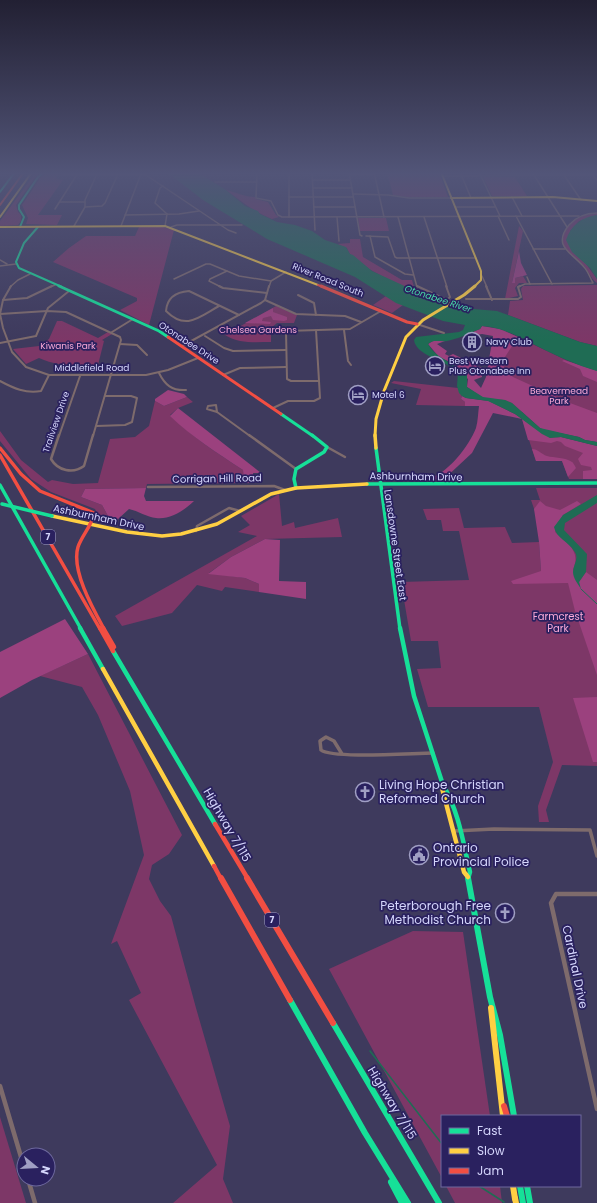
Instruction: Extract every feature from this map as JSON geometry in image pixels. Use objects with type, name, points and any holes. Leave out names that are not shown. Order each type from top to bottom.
[{"type":"main road","points":[[16,264],[24,243],[37,228]]},
{"type":"main road","name":"River Road South","points":[[173,228],[381,310],[407,322],[417,324]]},
{"type":"main road","points":[[464,228],[482,276],[480,283]]},
{"type":"main road","name":"Otonabee Drive","points":[[16,264],[19,268],[30,274],[159,331],[273,408],[325,444],[327,447]]},
{"type":"main road","name":"Lansdowne Street East","points":[[480,283],[417,324],[406,337],[377,410],[375,441],[402,641],[409,677],[443,785],[442,790],[464,872],[468,877],[476,914],[490,997],[498,1082],[503,1115]]},
{"type":"main road","points":[[296,488],[294,479],[296,469],[324,452],[327,447]]},
{"type":"main road","points":[[0,448],[18,470],[38,489],[54,498],[94,512],[94,518],[80,542],[77,553],[77,563],[85,587],[99,616],[106,636]]},
{"type":"main road","name":"Highway 7/115","points":[[0,455],[122,666],[439,1203]]},
{"type":"main road","name":"Ashburnham Drive","points":[[1,504],[144,535],[169,535],[196,531],[217,524],[257,501],[285,490],[296,488],[380,483],[597,483]]},
{"type":"main road","name":"7","points":[[0,485],[90,647],[386,1168],[408,1203]]},
{"type":"main road","name":"Lansdowne Street East","points":[[443,785],[447,789],[460,830],[470,872],[468,877]]},
{"type":"main road","name":"Lansdowne Street East","points":[[490,997],[500,1036],[514,1115]]},
{"type":"main road","points":[[498,1082],[507,1115]]},
{"type":"main road","points":[[386,1168],[391,1182],[402,1203]]},
{"type":"main road","points":[[513,1187],[516,1203]]},
{"type":"main road","points":[[520,1187],[523,1203]]},
{"type":"main road","points":[[527,1187],[530,1203]]},
{"type":"street","points":[[227,228],[236,233]]},
{"type":"street","points":[[338,228],[339,241]]},
{"type":"street","points":[[359,228],[360,235],[362,236]]},
{"type":"street","points":[[401,228],[416,285],[444,299],[450,298],[428,228]]},
{"type":"street","points":[[504,228],[509,240]]},
{"type":"street","points":[[522,228],[552,284]]},
{"type":"street","points":[[466,299],[520,299],[519,286],[530,284],[594,283],[584,268],[568,254],[562,243],[562,237],[567,228]]},
{"type":"street","points":[[366,236],[388,237],[395,257],[476,258]]},
{"type":"street","points":[[370,236],[375,257],[405,274],[413,275]]},
{"type":"street","points":[[533,249],[565,249]]},
{"type":"street","points":[[0,260],[6,264]]},
{"type":"street","points":[[0,266],[6,264],[16,264]]},
{"type":"street","points":[[174,279],[206,264],[210,264],[239,276],[271,281],[286,272]]},
{"type":"street","points":[[227,271],[210,279],[209,281],[223,288],[267,293]]},
{"type":"street","name":"Middlefield Road","points":[[30,274],[13,284],[3,300],[0,314],[2,328],[12,352],[22,364],[32,370],[49,375],[137,375],[159,373],[178,367],[198,358]]},
{"type":"street","points":[[482,276],[492,300]]},
{"type":"street","points":[[527,277],[530,284]]},
{"type":"street","points":[[182,346],[205,336],[261,303],[264,300],[271,281]]},
{"type":"street","points":[[480,283],[486,285]]},
{"type":"street","points":[[3,300],[27,298],[54,285]]},
{"type":"street","points":[[0,343],[36,336],[47,311],[52,304],[69,291]]},
{"type":"street","points":[[219,306],[190,322],[182,321],[171,316],[166,310],[168,301],[184,291],[191,292],[239,315]]},
{"type":"street","points":[[298,295],[314,303],[316,315]]},
{"type":"street","points":[[264,300],[296,314],[345,316],[361,322]]},
{"type":"street","points":[[318,381],[291,381],[287,379],[286,331],[350,329],[381,310]]},
{"type":"street","points":[[0,314],[47,311],[70,313],[120,336],[120,344],[137,345],[147,355]]},
{"type":"street","points":[[112,332],[133,319]]},
{"type":"street","points":[[417,324],[444,333]]},
{"type":"street","points":[[273,408],[288,401],[318,400],[320,398],[316,330]]},
{"type":"street","points":[[344,330],[348,361],[351,365]]},
{"type":"street","points":[[205,336],[224,348],[233,351],[286,350]]},
{"type":"street","name":"Trailview Drive","points":[[80,376],[51,459],[57,468],[64,470],[78,470],[82,468],[97,426],[120,344]]},
{"type":"street","points":[[223,375],[240,368],[286,367]]},
{"type":"street","points":[[159,373],[163,381],[170,388],[186,390]]},
{"type":"street","points":[[0,381],[11,387],[35,393],[41,391],[49,375]]},
{"type":"street","points":[[97,426],[125,426],[132,422],[137,398],[131,396],[105,396]]},
{"type":"street","points":[[217,412],[296,469]]},
{"type":"street","points":[[327,447],[345,457]]},
{"type":"street","name":"Corrigan Hill Road","points":[[148,487],[274,486],[285,490]]},
{"type":"street","name":"Ashburnham Drive","points":[[196,531],[197,526],[229,508],[240,511]]},
{"type":"street","points":[[342,754],[335,741],[331,738],[326,737],[320,741],[319,746],[323,752],[328,754],[342,754],[433,753]]},
{"type":"street","points":[[454,831],[494,829],[590,830],[597,856]]},
{"type":"street","name":"Cardinal Drive","points":[[597,894],[556,894],[551,903],[597,1109]]},
{"type":"street","points":[[0,1086],[18,1147]]},
{"type":"street","points":[[30,1187],[35,1203]]},
{"type":"green space","points":[[138,228],[167,228],[174,230],[149,325],[120,310],[137,301],[137,298],[53,262],[86,236],[135,236]]},
{"type":"green space","points":[[360,228],[388,228],[389,231],[360,231]]},
{"type":"green space","points":[[519,228],[521,228],[523,231],[512,283],[515,278],[523,276],[527,283],[519,283],[515,288],[518,296],[505,299]]},
{"type":"green space","points":[[567,228],[573,228],[570,231],[586,264],[597,279],[597,283],[584,266],[572,256],[564,246],[563,237]]},
{"type":"green space","points":[[350,239],[360,239],[363,257],[402,280],[412,280],[414,287],[447,301],[442,304],[374,272],[351,255],[347,248],[337,244],[350,243]]},
{"type":"green space","points":[[597,285],[597,346],[580,342],[508,315],[510,301],[523,300],[521,289],[523,286]]},
{"type":"green space","points":[[386,296],[403,305],[392,313],[373,305]]},
{"type":"green space","name":"Chelsea Gardens","points":[[276,306],[297,315],[294,323],[277,323],[271,328],[271,342],[241,341],[225,335]]},
{"type":"green space","name":"Kiwanis Park","points":[[57,321],[62,321],[98,338],[108,332],[112,334],[102,340],[104,341],[98,365],[60,364],[39,358],[26,364],[13,349],[39,346],[49,339]]},
{"type":"green space","name":"Beavermead Park","points":[[503,330],[568,361],[597,371],[597,442],[491,399]]},
{"type":"green space","points":[[394,381],[458,388],[462,396],[461,399],[465,402],[465,406],[416,405],[421,389],[391,383]]},
{"type":"green space","points":[[187,397],[193,402],[178,408],[170,415],[196,438],[243,470],[244,483],[147,484],[146,488],[85,489],[81,497],[102,505],[108,516],[117,520],[114,523],[100,519],[95,509],[51,492],[31,479],[0,441],[0,431],[21,460],[48,482],[52,480],[73,484],[98,483],[110,439],[135,437],[149,426],[155,401],[164,406]]},
{"type":"green space","points":[[522,419],[542,434],[597,446],[597,479],[569,479],[562,461],[536,461]]},
{"type":"green space","name":"Farmcrest Park","points":[[536,488],[597,488],[597,766],[562,765],[546,810],[549,822],[539,822],[538,806],[553,762],[539,707],[428,707],[417,669],[441,668],[438,641],[411,641],[401,582],[469,580],[459,531],[443,531],[441,520],[427,520],[423,509],[459,508],[464,528],[505,527],[512,543],[539,542],[541,571],[559,581],[531,500],[540,500]]},
{"type":"green space","points":[[279,494],[282,526],[294,522],[295,528],[338,518],[342,537],[265,539],[231,557],[209,573],[245,578],[259,584],[259,592],[225,587],[222,591],[197,585],[172,613],[122,626],[115,616],[257,536],[238,532],[250,525],[241,516]]},
{"type":"green space","points":[[88,654],[182,835],[169,854],[152,865],[149,879],[160,901],[171,916],[230,1126],[223,1179],[233,1203],[173,1203],[217,1165],[129,1000],[141,993],[117,941],[111,944],[144,855],[130,791],[98,715],[82,687],[40,676]]},
{"type":"green space","points":[[413,931],[463,932],[490,1115],[441,1115],[441,1176],[329,969]]},
{"type":"green space","points":[[0,1117],[16,1170],[16,1187],[21,1187],[26,1203],[0,1203]]},
{"type":"green space","points":[[447,1187],[500,1187],[502,1203],[455,1203]]},
{"type":"shaded area","name":"Otonabee River","points":[[249,228],[304,228],[312,231],[325,240],[346,247],[350,254],[372,271],[450,307],[497,311],[580,342],[597,346],[597,371],[567,360],[496,328],[482,326],[480,329],[455,339],[447,341],[434,341],[428,344],[436,354],[467,375],[467,387],[483,397],[505,400],[512,403],[540,428],[597,442],[597,446],[561,437],[550,438],[542,434],[515,414],[488,401],[466,398],[462,396],[459,393],[457,386],[458,372],[420,350],[416,346],[414,340],[416,337],[459,332],[463,330],[465,325],[443,321],[396,303],[355,277],[267,239]]},
{"type":"shaded area","points":[[572,228],[597,228],[597,279],[590,268],[572,252],[566,240]]},
{"type":"shaded area","points":[[519,251],[521,263],[527,275],[515,278],[515,283],[512,283]]},
{"type":"shaded area","points":[[273,308],[273,312],[287,317],[287,320],[273,320],[271,316],[263,318],[262,321],[271,322],[270,324],[245,323]]},
{"type":"shaded area","points":[[482,326],[500,329],[518,337],[503,360],[504,369],[513,377],[570,403],[597,413],[597,442],[544,430],[512,403],[505,400],[483,398],[467,387],[468,379],[450,362],[439,357],[428,344],[433,341],[445,341],[437,344],[447,351],[445,354],[449,356],[453,354],[482,368],[482,377],[474,380],[481,388],[486,377],[493,336],[482,334],[469,336],[465,335],[480,329]]},
{"type":"shaded area","points":[[564,360],[597,371],[597,382],[583,376],[580,369],[562,361]]},
{"type":"shaded area","points":[[168,390],[184,394],[187,397],[164,406],[155,401],[155,399]]},
{"type":"shaded area","points":[[462,396],[466,398],[489,401],[515,414],[550,438],[561,437],[597,446],[597,479],[583,479],[583,471],[592,470],[591,467],[581,465],[578,459],[583,453],[557,441],[551,443],[528,440],[522,419],[493,413],[472,453],[443,480],[427,479],[442,472],[456,459],[463,451],[476,428],[479,406],[465,406],[465,402],[461,399]]},
{"type":"shaded area","points":[[178,408],[261,473],[253,473],[255,483],[244,483],[243,470],[214,451],[178,424],[170,416]]},
{"type":"shaded area","points":[[532,449],[547,456],[569,460],[576,468],[568,477],[562,461],[536,461]]},
{"type":"shaded area","points":[[146,488],[144,496],[146,501],[194,501],[182,511],[172,516],[161,518],[153,517],[129,509],[117,520],[108,516],[102,505],[81,497],[85,489]]},
{"type":"shaded area","points":[[597,495],[597,503],[565,523],[564,530],[587,554],[586,572],[579,582],[581,589],[573,574],[576,554],[572,548],[557,534],[554,527],[563,515]]},
{"type":"shaded area","points":[[540,501],[546,506],[560,510],[577,501],[581,504],[563,515],[555,532],[572,548],[575,557],[573,570],[580,587],[579,582],[586,572],[597,580],[597,675],[575,611],[568,583],[513,584],[511,581],[541,571],[539,542],[534,509]]},
{"type":"shaded area","points":[[265,539],[280,540],[279,581],[306,582],[306,599],[259,592],[259,584],[245,578],[208,574],[231,557]]},
{"type":"shaded area","points":[[65,619],[88,654],[32,680],[0,698],[0,652]]},
{"type":"shaded area","points":[[597,697],[597,762],[593,762],[573,698]]},
{"type":"waterway","points":[[581,589],[597,604]]},
{"type":"waterway","points":[[370,1051],[441,1143]]},
{"type":"waterway","points":[[481,1187],[504,1202]]},
{"type":"traffic: fast","points":[[37,228],[24,243],[16,262],[19,268],[159,331],[168,337]]},
{"type":"traffic: fast","points":[[281,414],[325,444],[327,447],[324,452],[296,469],[294,479],[296,488]]},
{"type":"traffic: fast","points":[[376,448],[402,641],[414,696],[443,785],[442,788]]},
{"type":"traffic: fast","points":[[367,484],[597,483]]},
{"type":"traffic: fast","points":[[0,485],[103,669]]},
{"type":"traffic: fast","points":[[2,504],[52,516]]},
{"type":"traffic: fast","points":[[113,651],[215,824]]},
{"type":"traffic: fast","points":[[443,785],[453,805],[463,838],[470,872],[468,877],[490,997],[500,1035],[514,1115]]},
{"type":"traffic: fast","points":[[290,1000],[365,1133],[408,1203]]},
{"type":"traffic: fast","points":[[333,1023],[439,1203]]},
{"type":"traffic: fast","points":[[391,1182],[402,1203]]},
{"type":"traffic: fast","points":[[520,1187],[523,1203]]},
{"type":"traffic: fast","points":[[527,1187],[530,1203]]},
{"type":"traffic: slow","points":[[171,228],[318,285]]},
{"type":"traffic: slow","points":[[376,448],[375,433],[379,405],[406,337],[423,320],[464,295],[481,280],[481,271],[464,228]]},
{"type":"traffic: slow","points":[[52,516],[127,532],[162,536],[181,534],[217,524],[271,494],[296,488],[367,484]]},
{"type":"traffic: slow","points":[[103,669],[214,866]]},
{"type":"traffic: slow","points":[[442,788],[464,872],[468,877]]},
{"type":"traffic: slow","points":[[491,1008],[503,1115]]},
{"type":"traffic: slow","points":[[513,1187],[515,1199]]},
{"type":"traffic: slow","points":[[515,1198],[516,1203]]},
{"type":"traffic: jam","points":[[318,285],[407,322],[417,324]]},
{"type":"traffic: jam","points":[[168,337],[281,414]]},
{"type":"traffic: jam","points":[[0,448],[21,474],[40,491],[83,507],[94,513],[91,523],[78,548],[77,564],[84,588],[114,647]]},
{"type":"traffic: jam","points":[[0,455],[113,651]]},
{"type":"traffic: jam","points":[[215,824],[333,1023]]},
{"type":"traffic: jam","points":[[214,866],[290,1000]]},
{"type":"traffic: jam","points":[[504,1106],[507,1115]]},
{"type":"place","name":"Navy Club","points":[[472,342]]},
{"type":"place","name":"Best Western Plus Otonabee Inn","points":[[435,366]]},
{"type":"place","name":"Motel 6","points":[[358,395]]},
{"type":"place","name":"Living Hope Christian Reformed Church","points":[[365,792]]},
{"type":"place","name":"Ontario Provincial Police","points":[[419,855]]},
{"type":"place","name":"Peterborough Free Methodist Church","points":[[505,913]]}]
